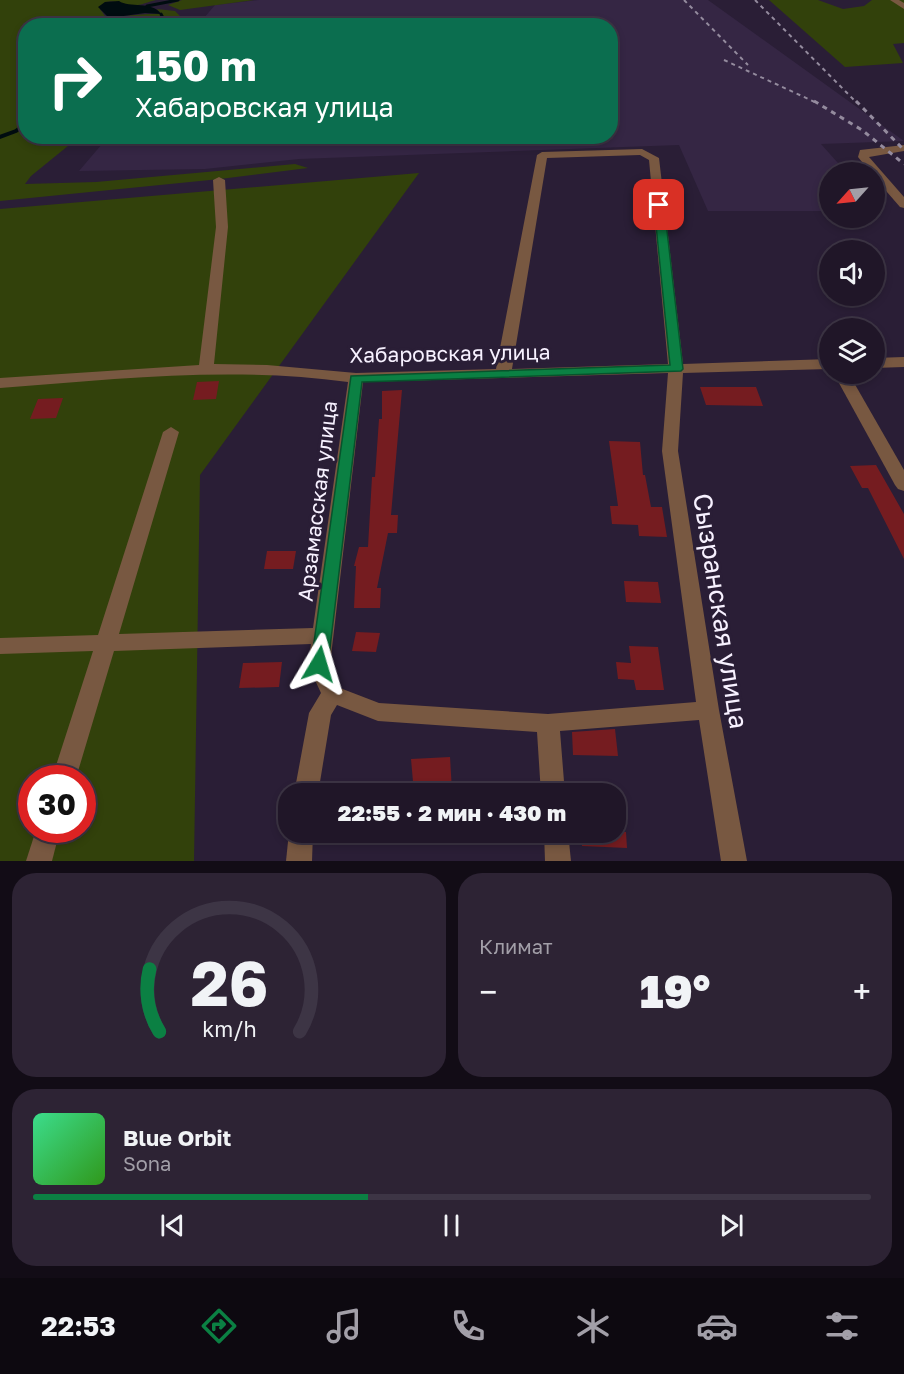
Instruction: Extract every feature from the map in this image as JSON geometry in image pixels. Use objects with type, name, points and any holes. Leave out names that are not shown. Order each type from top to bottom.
[{"type":"street","points":[[894,0],[904,7]]},
{"type":"street","points":[[904,148],[871,150],[864,152],[862,157],[904,204]]},
{"type":"street","name":"Сызранская улица","points":[[503,375],[542,155],[642,152],[654,158],[676,369],[670,451],[708,710],[734,861]]},
{"type":"street","points":[[206,368],[222,227],[219,180]]},
{"type":"street","points":[[885,363],[904,362]]},
{"type":"street","name":"Хабаровская улица","points":[[0,384],[206,368],[315,371],[356,378],[819,364]]},
{"type":"street","name":"Арзамасская улица","points":[[332,694],[319,664],[356,378]]},
{"type":"street","points":[[847,384],[904,485]]},
{"type":"street","points":[[68,765],[171,432]]},
{"type":"street","points":[[0,646],[323,636]]},
{"type":"street","points":[[308,783],[320,713],[332,694],[378,712],[548,723],[708,710]]},
{"type":"street","points":[[548,723],[552,783]]},
{"type":"street","points":[[39,861],[44,843]]},
{"type":"street","points":[[299,861],[300,843]]},
{"type":"street","points":[[557,843],[558,861]]},
{"type":"shaded area","points":[[259,0],[708,0],[904,141],[821,144],[837,162],[819,162],[819,211],[708,211],[679,145],[299,159],[205,169],[79,171],[102,144],[618,144],[618,18],[204,18],[215,5]]},
{"type":"shaded area","points":[[119,1],[152,7],[161,14],[145,13],[109,18],[98,7],[105,2]]},
{"type":"green space","points":[[0,0],[156,0],[136,5],[105,2],[100,9],[105,16],[161,14],[157,9],[175,11],[182,18],[18,18],[18,144],[70,144],[31,176],[25,184],[96,182],[295,164],[308,168],[220,179],[0,201]]},
{"type":"green space","points":[[182,0],[254,0],[180,10],[168,5]]},
{"type":"green space","points":[[769,0],[818,0],[843,9],[864,6],[872,0],[904,0],[904,43],[893,44],[903,63],[845,67]]},
{"type":"green space","points":[[419,173],[200,475],[194,861],[0,861],[0,209]]},
{"type":"building","points":[[219,381],[216,399],[193,400],[197,382]]},
{"type":"building","points":[[700,387],[756,387],[763,406],[706,405]]},
{"type":"building","points":[[402,390],[391,515],[398,515],[397,533],[388,533],[377,588],[381,588],[380,608],[354,608],[356,566],[354,566],[359,547],[368,547],[372,477],[375,477],[379,419],[382,419],[382,391]]},
{"type":"building","points":[[63,398],[56,418],[30,419],[38,399]]},
{"type":"building","points":[[609,441],[640,442],[643,475],[645,475],[651,507],[662,507],[667,537],[639,536],[638,525],[612,524],[610,506],[618,506]]},
{"type":"building","points":[[876,465],[904,514],[904,559],[868,488],[862,488],[850,466]]},
{"type":"building","points":[[267,551],[296,551],[293,569],[264,569]]},
{"type":"building","points":[[624,581],[658,582],[661,603],[626,602]]},
{"type":"building","points":[[356,632],[380,633],[376,652],[352,651]]},
{"type":"building","points":[[629,646],[658,647],[664,690],[636,690],[634,680],[618,679],[616,662],[631,663]]},
{"type":"building","points":[[282,662],[279,687],[239,688],[243,663]]},
{"type":"building","points":[[615,729],[618,756],[573,755],[572,732]]},
{"type":"building","points":[[450,757],[452,783],[413,783],[411,759]]},
{"type":"building","points":[[626,832],[627,848],[582,846],[582,843],[626,843]]},
{"type":"waterway","points":[[147,6],[178,0]]},
{"type":"waterway","points":[[161,14],[163,18]]},
{"type":"waterway","points":[[0,137],[18,129]]},
{"type":"railway","points":[[684,0],[748,65]]},
{"type":"railway","points":[[755,0],[857,103]]},
{"type":"railway","points":[[724,60],[817,103]]},
{"type":"railway","points":[[814,101],[862,130],[904,164]]},
{"type":"railway","points":[[856,101],[904,150]]},
{"type":"route","points":[[319,664],[356,378],[676,369],[659,205]]}]
